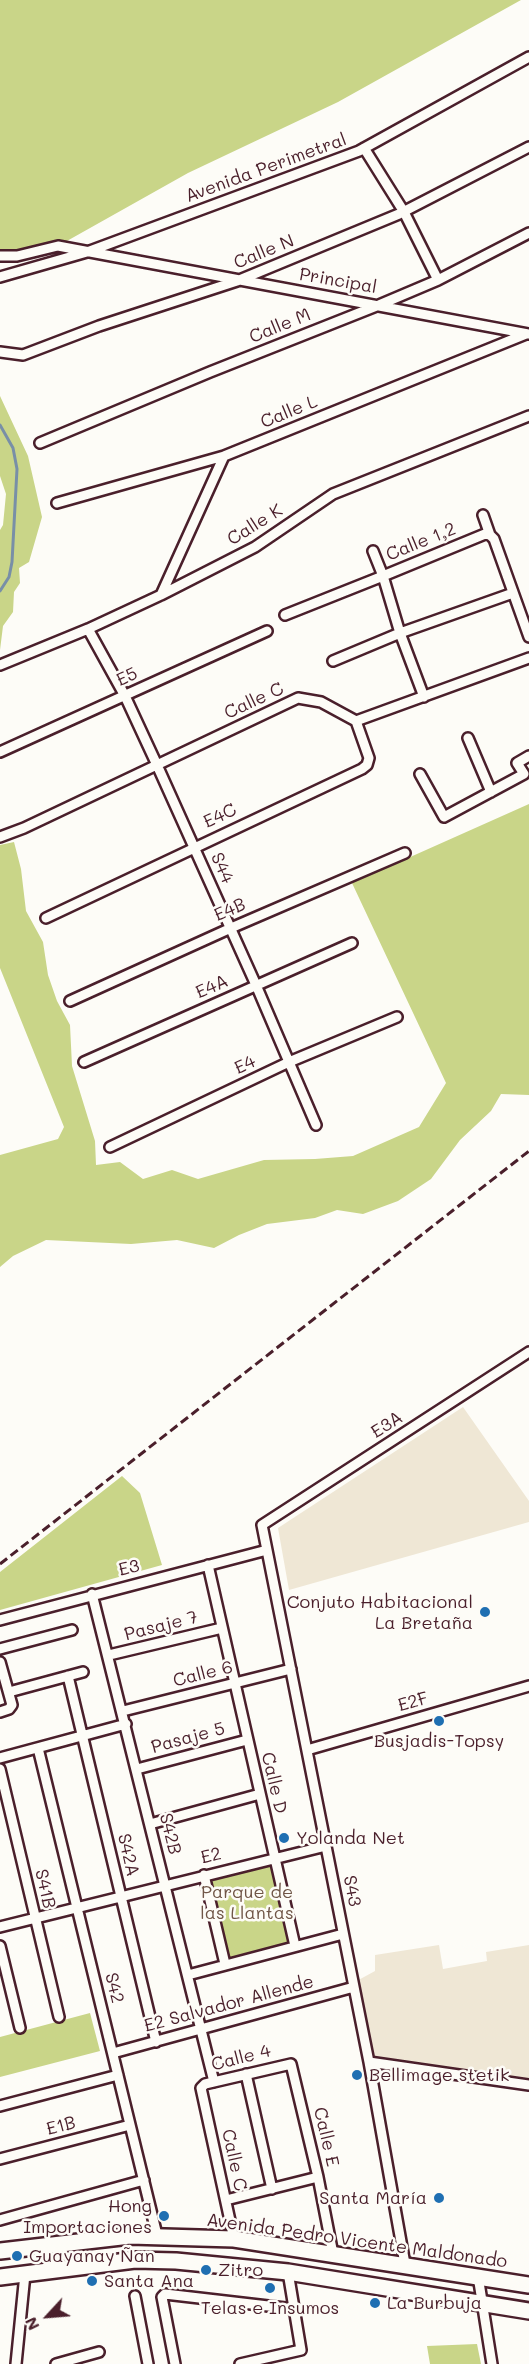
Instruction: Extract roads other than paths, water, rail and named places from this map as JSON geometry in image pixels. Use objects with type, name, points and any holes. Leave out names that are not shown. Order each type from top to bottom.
[{"type":"main road","name":"Avenida Pedro Vicente Maldonado","points":[[0,2251],[157,2235],[234,2240],[405,2264],[529,2285]]},
{"type":"main road","points":[[0,2277],[135,2260],[196,2262],[288,2272],[529,2311]]},
{"type":"street","name":"Avenida Perimetral","points":[[0,277],[87,252],[364,148],[529,57]]},
{"type":"street","name":"Calle N","points":[[0,352],[23,355],[99,326],[237,281],[404,212],[529,147]]},
{"type":"street","points":[[364,148],[404,212],[438,280]]},
{"type":"street","name":"Calle M","points":[[40,443],[438,280],[529,233]]},
{"type":"street","name":"Principal","points":[[0,256],[17,256],[58,246],[528,334]]},
{"type":"street","name":"Calle L","points":[[57,503],[224,456],[528,334]]},
{"type":"street","name":"Calle K","points":[[3,664],[88,629],[255,547],[333,494],[529,416]]},
{"type":"street","points":[[160,595],[224,456]]},
{"type":"street","points":[[483,515],[529,637]]},
{"type":"street","name":"Calle 1,2","points":[[424,697],[400,633],[383,576],[485,534],[490,535]]},
{"type":"street","points":[[285,615],[383,576],[373,551]]},
{"type":"street","points":[[333,661],[400,633],[513,593]]},
{"type":"street","name":"S44","points":[[88,629],[125,696],[157,765],[231,928],[316,1125]]},
{"type":"street","name":"E5","points":[[0,752],[267,631]]},
{"type":"street","points":[[357,721],[529,658]]},
{"type":"street","name":"Calle C","points":[[0,837],[24,828],[298,698],[321,702],[357,721]]},
{"type":"street","name":"E4C","points":[[46,918],[362,770],[369,758],[357,721]]},
{"type":"street","points":[[468,738],[491,792]]},
{"type":"street","points":[[420,774],[444,817],[524,774],[517,763],[529,756]]},
{"type":"street","name":"E4B","points":[[70,1001],[405,853]]},
{"type":"street","name":"E4A","points":[[84,1062],[352,943]]},
{"type":"street","name":"E4","points":[[110,1147],[290,1062],[397,1017]]},
{"type":"street","name":"E3A","points":[[262,1525],[529,1352]]},
{"type":"street","name":"S43","points":[[262,1525],[369,2062],[405,2264]]},
{"type":"street","name":"E3","points":[[0,1620],[92,1594],[267,1550]]},
{"type":"street","name":"Calle D","points":[[208,1564],[295,1946]]},
{"type":"street","name":"S42B","points":[[92,1594],[214,2082]]},
{"type":"street","name":"Pasaje 7","points":[[109,1655],[222,1628]]},
{"type":"street","points":[[0,1649],[72,1630]]},
{"type":"street","points":[[0,1662],[12,1708],[0,1712]]},
{"type":"street","name":"Calle 6","points":[[123,1711],[291,1669]]},
{"type":"street","points":[[9,1692],[83,1672]]},
{"type":"street","name":"S42A","points":[[68,1676],[156,2042]]},
{"type":"street","name":"E2F","points":[[307,1750],[529,1686]]},
{"type":"street","points":[[0,1758],[126,1724]]},
{"type":"street","name":"Pasaje 5","points":[[137,1769],[247,1740]]},
{"type":"street","name":"S42","points":[[38,1748],[157,2235]]},
{"type":"street","name":"S41B","points":[[0,1768],[59,2017]]},
{"type":"street","points":[[150,1824],[260,1794]]},
{"type":"street","name":"E2","points":[[0,1927],[326,1846]]},
{"type":"street","points":[[204,1875],[225,1964]]},
{"type":"street","points":[[188,1975],[343,1934]]},
{"type":"street","points":[[0,1946],[20,2028]]},
{"type":"street","name":"E2 Salvador Allende","points":[[113,2053],[354,1987]]},
{"type":"street","points":[[369,2062],[529,2085]]},
{"type":"street","name":"Calle 4","points":[[201,2088],[205,2084],[291,2064]]},
{"type":"street","name":"Calle E","points":[[291,2064],[333,2254]]},
{"type":"street","points":[[246,2074],[272,2189]]},
{"type":"street","name":"E1B","points":[[0,2106],[118,2075]]},
{"type":"street","name":"Calle C","points":[[201,2088],[234,2240]]},
{"type":"street","name":"E1B","points":[[0,2159],[130,2125]]},
{"type":"street","points":[[226,2200],[318,2178]]},
{"type":"street","points":[[0,2220],[144,2180]]},
{"type":"street","points":[[240,2364],[301,2350],[288,2272]]},
{"type":"street","points":[[16,2364],[25,2274]]},
{"type":"street","points":[[478,2276],[492,2364]]},
{"type":"street","points":[[175,2364],[163,2294],[294,2309]]},
{"type":"street","points":[[135,2296],[148,2364]]},
{"type":"street","points":[[56,2364],[99,2352]]},
{"type":"waterway","points":[[0,425],[13,448],[17,469],[12,562],[9,577],[0,591]]},
{"type":"railway","points":[[0,1564],[529,1151]]},
{"type":"place","name":"Conjuto Habitacional La Bretaña","points":[[485,1612]]},
{"type":"place","name":"Busjadis-Topsy","points":[[439,1721]]},
{"type":"place","name":"Yolanda Net","points":[[284,1838]]},
{"type":"place","name":"Bellimage stetik","points":[[357,2075]]},
{"type":"place","name":"Santa María","points":[[439,2198]]},
{"type":"place","name":"Hong Importaciones","points":[[164,2216]]},
{"type":"place","name":"Guayanay Ñan","points":[[17,2256]]},
{"type":"place","name":"Zitro","points":[[206,2270]]},
{"type":"place","name":"Santa Ana","points":[[92,2281]]},
{"type":"place","name":"Telas e Insumos","points":[[270,2288]]},
{"type":"place","name":"La Burbuja","points":[[375,2303]]},
{"type":"park label","name":"Parque de las Llantas","points":[[247,1902]]}]
